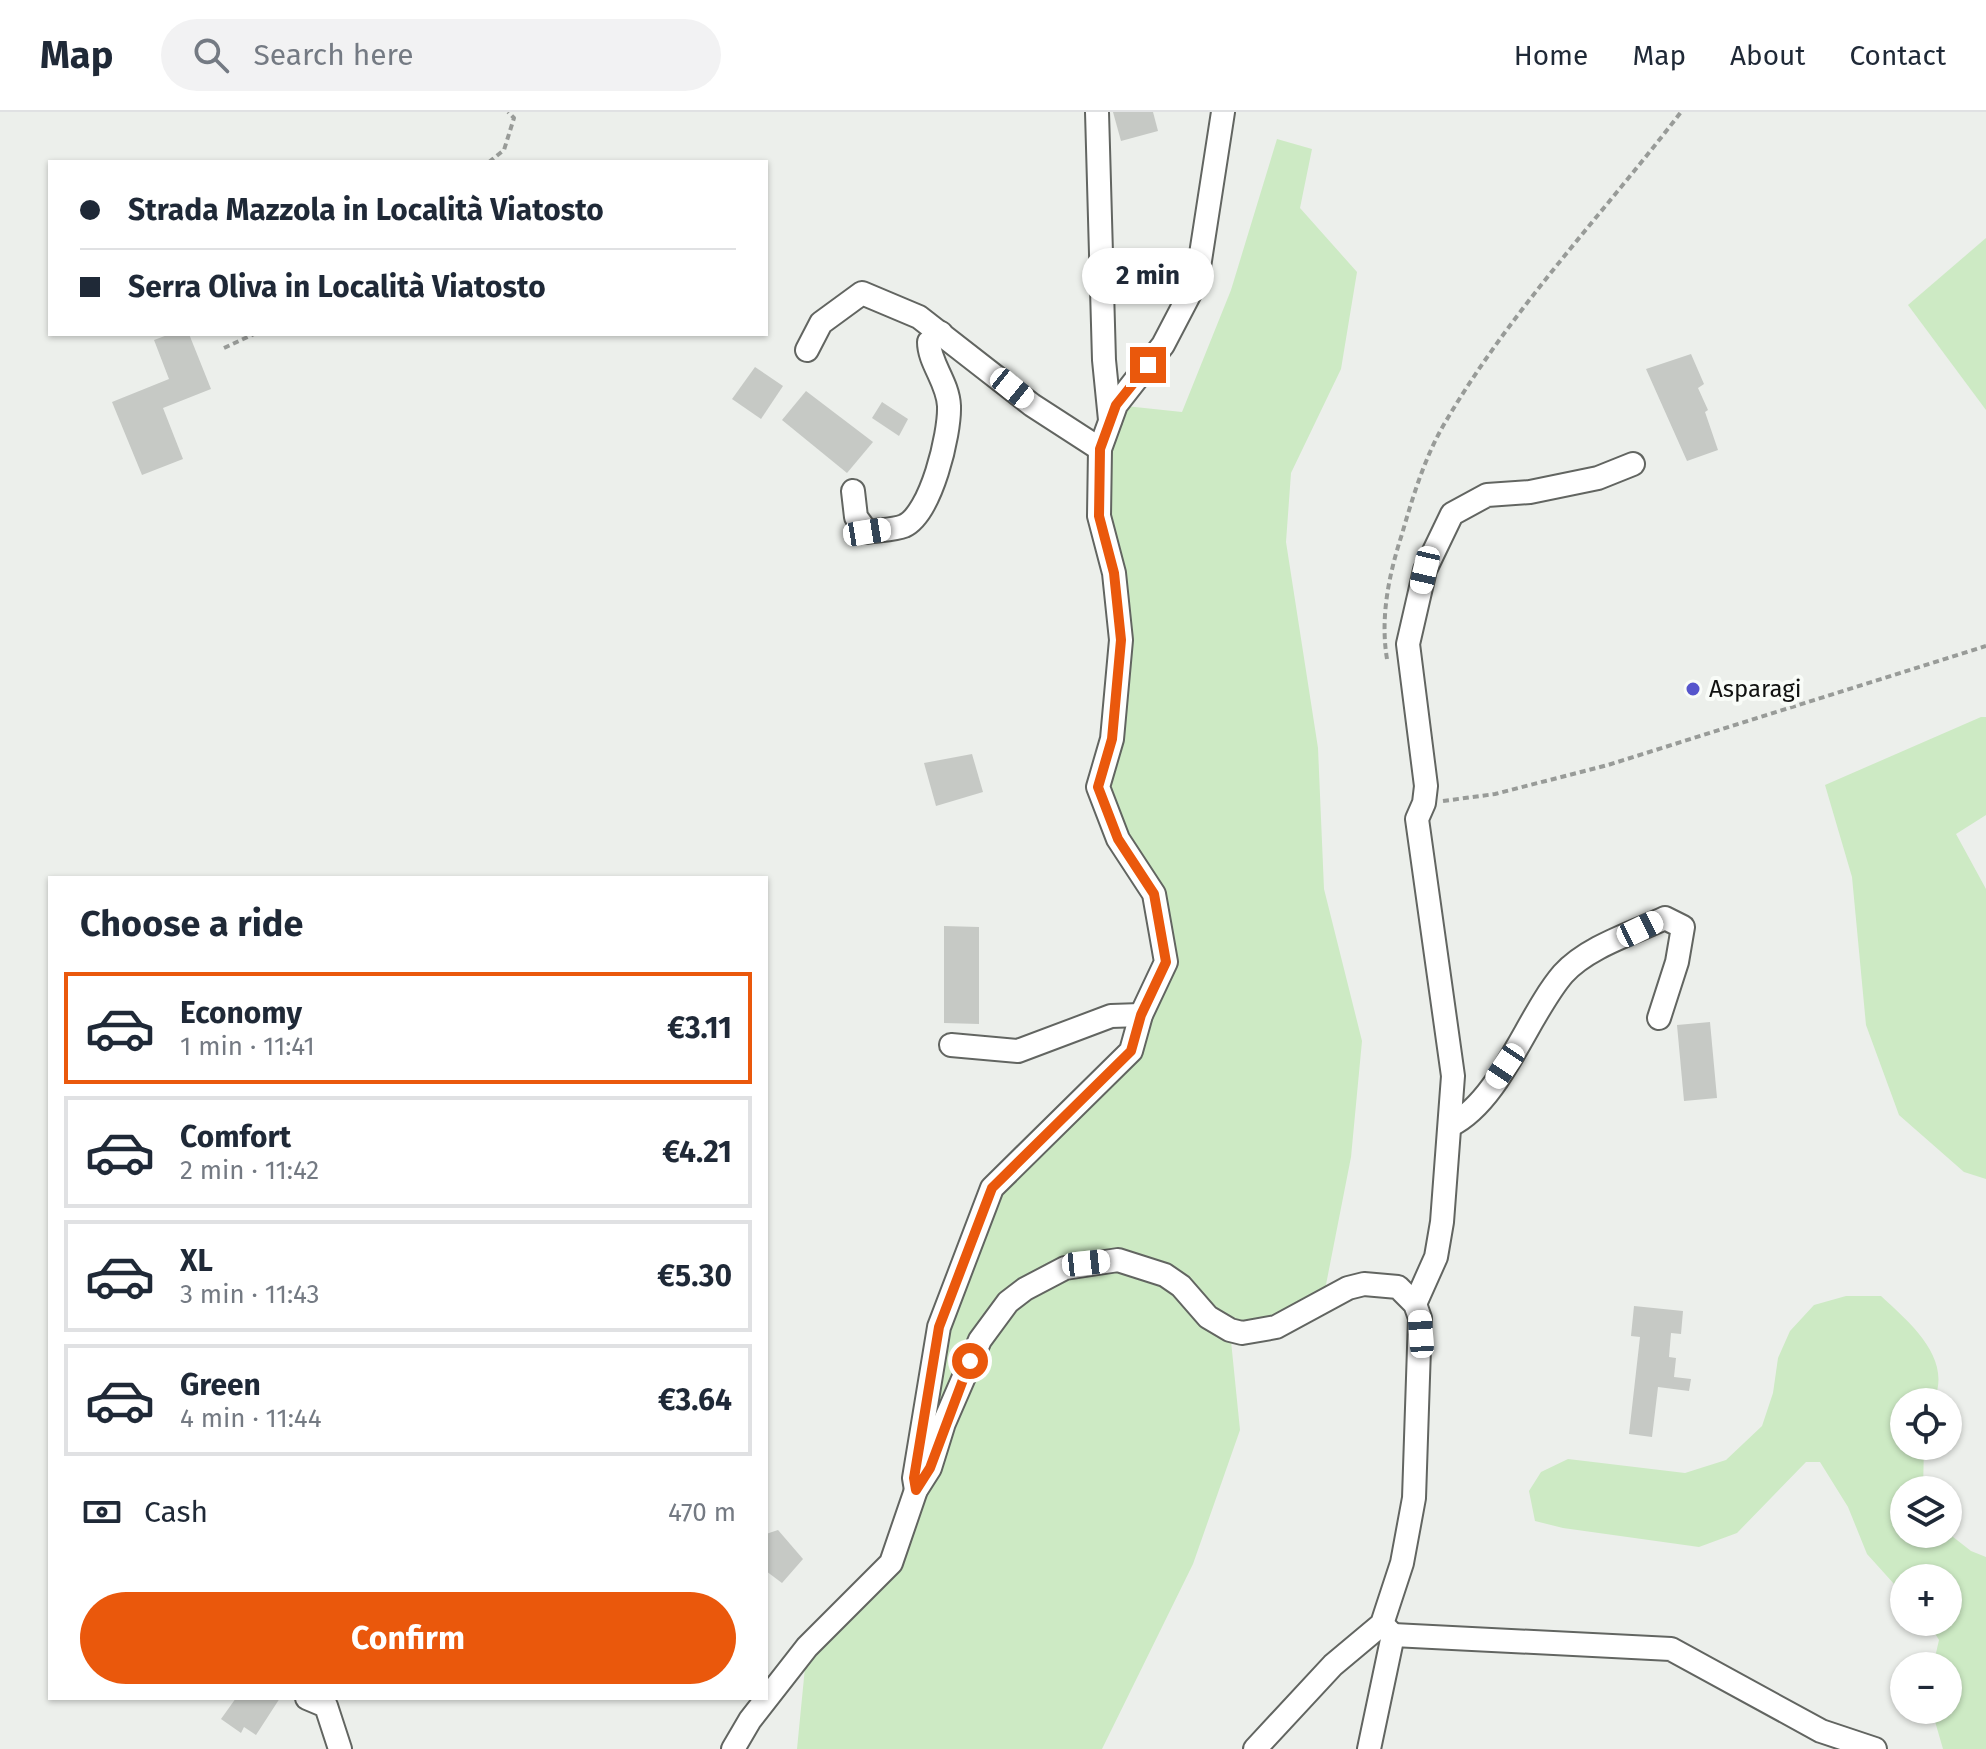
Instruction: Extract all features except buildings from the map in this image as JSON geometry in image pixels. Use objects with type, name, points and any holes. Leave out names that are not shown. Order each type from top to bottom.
[{"type":"street","points":[[1097,112],[1104,360],[1110,421]]},
{"type":"street","points":[[916,1490],[914,1478],[939,1327],[992,1188],[1131,1051],[1141,1015],[1166,962],[1154,894],[1118,839],[1098,787],[1112,739],[1121,640],[1114,573],[1099,516],[1100,449],[1116,405],[1163,345],[1197,280],[1223,112]]},
{"type":"street","points":[[807,350],[821,323],[862,293],[919,317],[1032,405],[1100,449]]},
{"type":"street","points":[[853,491],[856,517],[867,532],[905,526],[924,507],[941,455],[949,406],[941,372],[929,354],[929,342],[941,333]]},
{"type":"street","points":[[1415,1304],[1436,1257],[1451,1125],[1453,1076],[1449,1028],[1428,916],[1417,819],[1424,803],[1426,786],[1408,644],[1425,570],[1452,514],[1487,495],[1530,492],[1598,478],[1633,464]]},
{"type":"street","points":[[1451,1125],[1463,1119],[1492,1084],[1532,1017],[1565,972],[1592,953],[1665,918],[1683,927],[1677,962],[1659,1018]]},
{"type":"street","points":[[951,1045],[1018,1051],[1111,1016],[1141,1015]]},
{"type":"street","points":[[768,1697],[807,1647],[891,1563],[916,1490],[930,1468],[944,1423],[980,1340],[1008,1302],[1065,1268],[1118,1260],[1147,1268],[1181,1286],[1208,1317],[1242,1333],[1276,1327],[1335,1294],[1364,1284],[1398,1287],[1415,1304],[1421,1334],[1414,1498],[1387,1629],[1369,1749]]},
{"type":"street","points":[[1255,1749],[1333,1665],[1387,1629],[1671,1649],[1821,1731],[1875,1749]]},
{"type":"street","points":[[312,1700],[326,1706],[340,1749]]},
{"type":"street","points":[[733,1749],[766,1700]]},
{"type":"path","points":[[492,160],[504,150],[514,118],[508,112]]},
{"type":"path","points":[[1389,671],[1382,631],[1394,558],[1418,482],[1445,422],[1515,321],[1681,112]]},
{"type":"path","points":[[224,348],[250,336]]},
{"type":"path","points":[[1424,803],[1495,794],[1608,765],[1986,646]]},
{"type":"green space","points":[[1277,139],[1312,149],[1300,208],[1357,272],[1341,369],[1291,473],[1286,542],[1318,748],[1324,889],[1362,1041],[1351,1157],[1323,1300],[1230,1331],[1240,1430],[1193,1564],[1102,1749],[797,1749],[807,1647],[891,1563],[939,1333],[992,1188],[1131,1051],[1166,962],[1154,894],[1098,787],[1116,691],[1099,516],[1116,405],[1182,412],[1231,290]]},
{"type":"green space","points":[[1986,238],[1986,410],[1908,305]]},
{"type":"green space","points":[[1986,717],[1986,815],[1956,834],[1986,889],[1986,1179],[1964,1172],[1899,1115],[1866,1025],[1852,877],[1825,785]]},
{"type":"green space","points":[[1846,1296],[1881,1296],[1916,1330],[1933,1357],[1938,1371],[1937,1388],[1890,1388],[1890,1460],[1924,1460],[1923,1476],[1890,1476],[1890,1548],[1962,1548],[1962,1544],[1986,1557],[1986,1749],[1943,1749],[1936,1724],[1962,1724],[1962,1652],[1936,1652],[1939,1640],[1937,1636],[1962,1636],[1962,1564],[1890,1564],[1890,1579],[1867,1554],[1848,1507],[1820,1462],[1806,1462],[1737,1533],[1699,1547],[1563,1528],[1535,1521],[1529,1491],[1541,1472],[1568,1459],[1685,1473],[1726,1460],[1762,1426],[1773,1393],[1778,1358],[1790,1331],[1814,1305]]},
{"type":"place","name":"Asparagi","points":[[1693,689]]},
{"type":"route","points":[[970,1361],[944,1423],[930,1468],[916,1490],[914,1478],[939,1327],[992,1188],[1131,1051],[1141,1015],[1166,962],[1154,894],[1118,839],[1098,787],[1112,739],[1121,640],[1114,573],[1099,516],[1100,449],[1116,405],[1148,365]]}]
